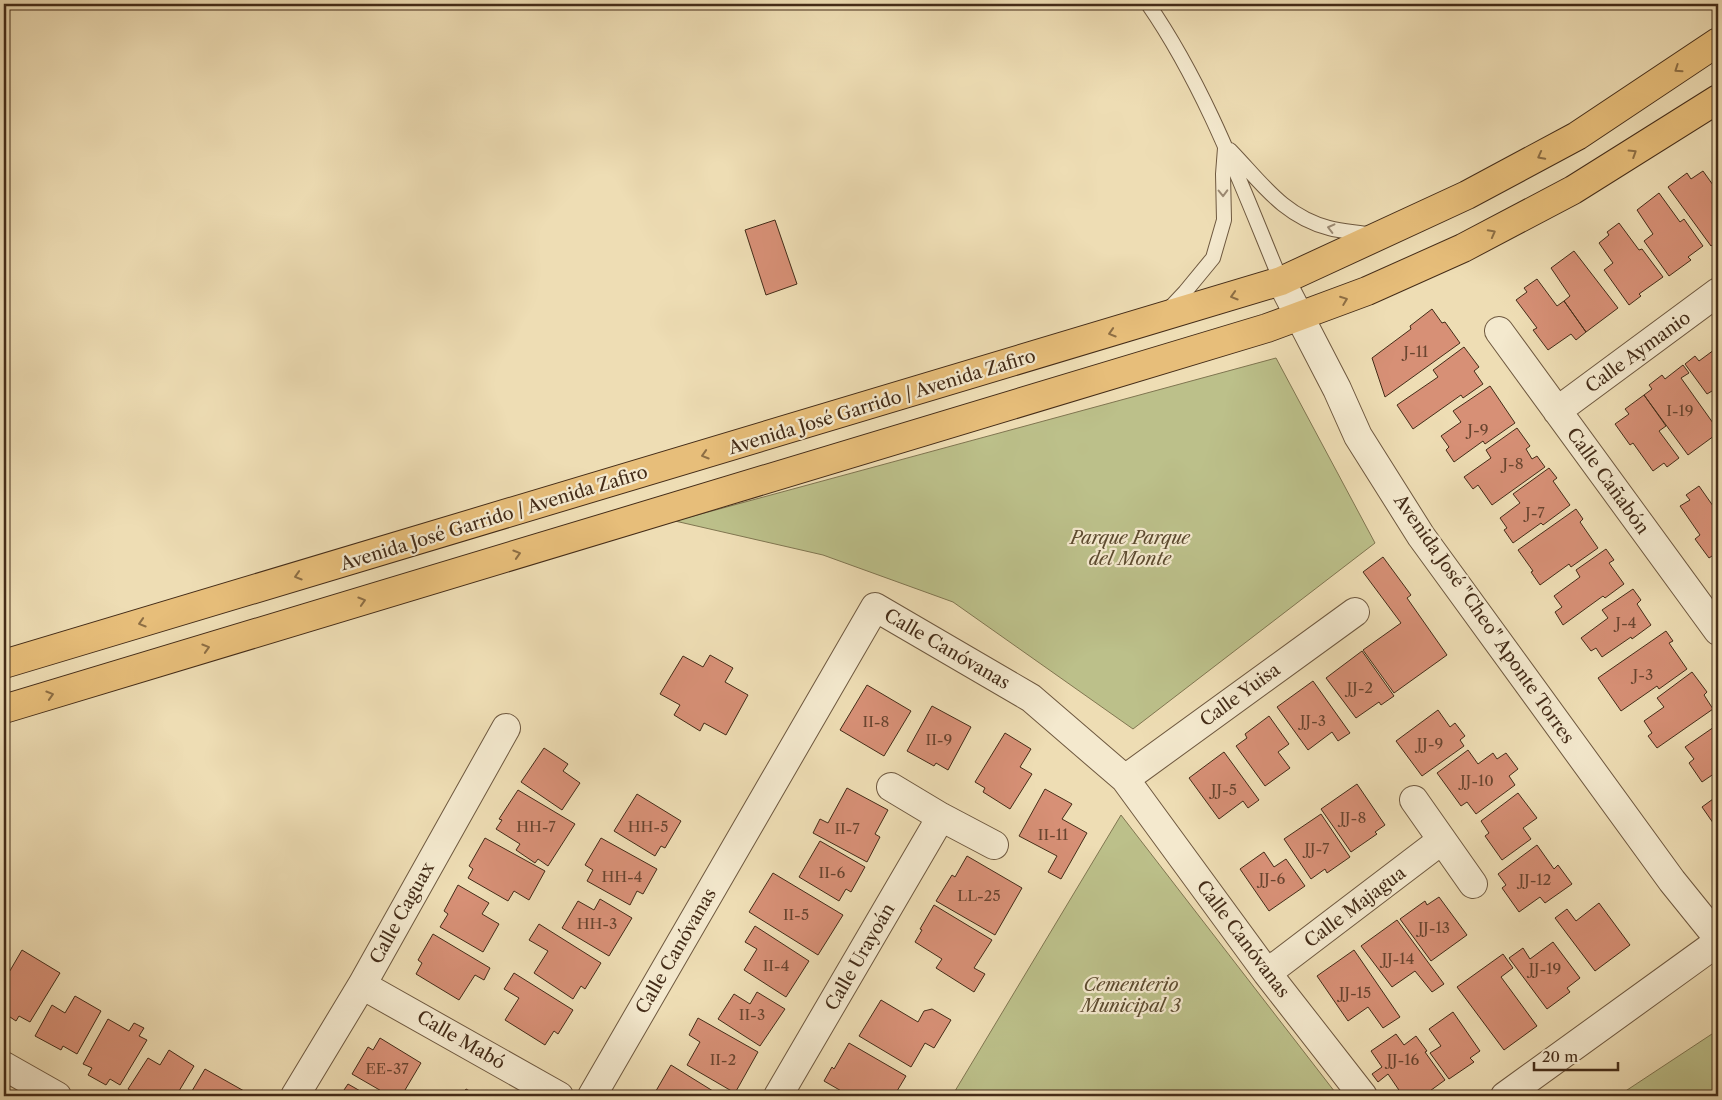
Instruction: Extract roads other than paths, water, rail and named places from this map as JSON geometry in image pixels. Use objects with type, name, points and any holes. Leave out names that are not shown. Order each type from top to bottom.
[{"type":"main road","name":"Avenida José Garrido / Avenida Zafiro","points":[[4,664],[1281,281],[1467,195],[1577,136],[1718,42]]},
{"type":"main road","points":[[4,710],[1267,328],[1298,317],[1367,291],[1463,248],[1573,190],[1718,99]]},
{"type":"street","name":"Avenida José \"Cheo\" Aponte Torres","points":[[1281,281],[1358,436],[1421,536],[1672,880],[1718,938]]},
{"type":"street","name":"Calle Aymanio","points":[[1557,411],[1718,292]]},
{"type":"street","name":"Calle Cañabón","points":[[1499,331],[1716,622]]},
{"type":"street","name":"Calle Canóvanas","points":[[592,1096],[875,607],[1031,698],[1125,779],[1267,973],[1363,1096]]},
{"type":"street","name":"Calle Yuisa","points":[[1125,779],[1355,612]]},
{"type":"street","name":"Calle Caguax","points":[[295,1096],[362,985],[506,728]]},
{"type":"street","points":[[891,786],[941,817],[994,845]]},
{"type":"street","points":[[1414,800],[1474,884]]},
{"type":"street","name":"Calle Urayoán","points":[[778,1096],[941,817]]},
{"type":"street","name":"Calle Majagua","points":[[1267,973],[1442,840]]},
{"type":"street","points":[[1505,1096],[1718,942]]},
{"type":"street","name":"Calle Mabó","points":[[362,985],[559,1096]]},
{"type":"street","points":[[4,1066],[57,1096]]},
{"type":"lane","points":[[1148,4],[1170,37],[1225,144],[1281,281]]},
{"type":"lane","points":[[1225,144],[1270,195],[1298,216],[1329,228],[1379,236]]},
{"type":"lane","points":[[1159,319],[1185,292],[1213,258],[1224,220],[1223,174],[1225,144]]},
{"type":"park label","name":"Parque Parque del Monte","points":[[1130,548]]},
{"type":"park label","name":"Cementerio Municipal 3","points":[[1131,995]]}]
